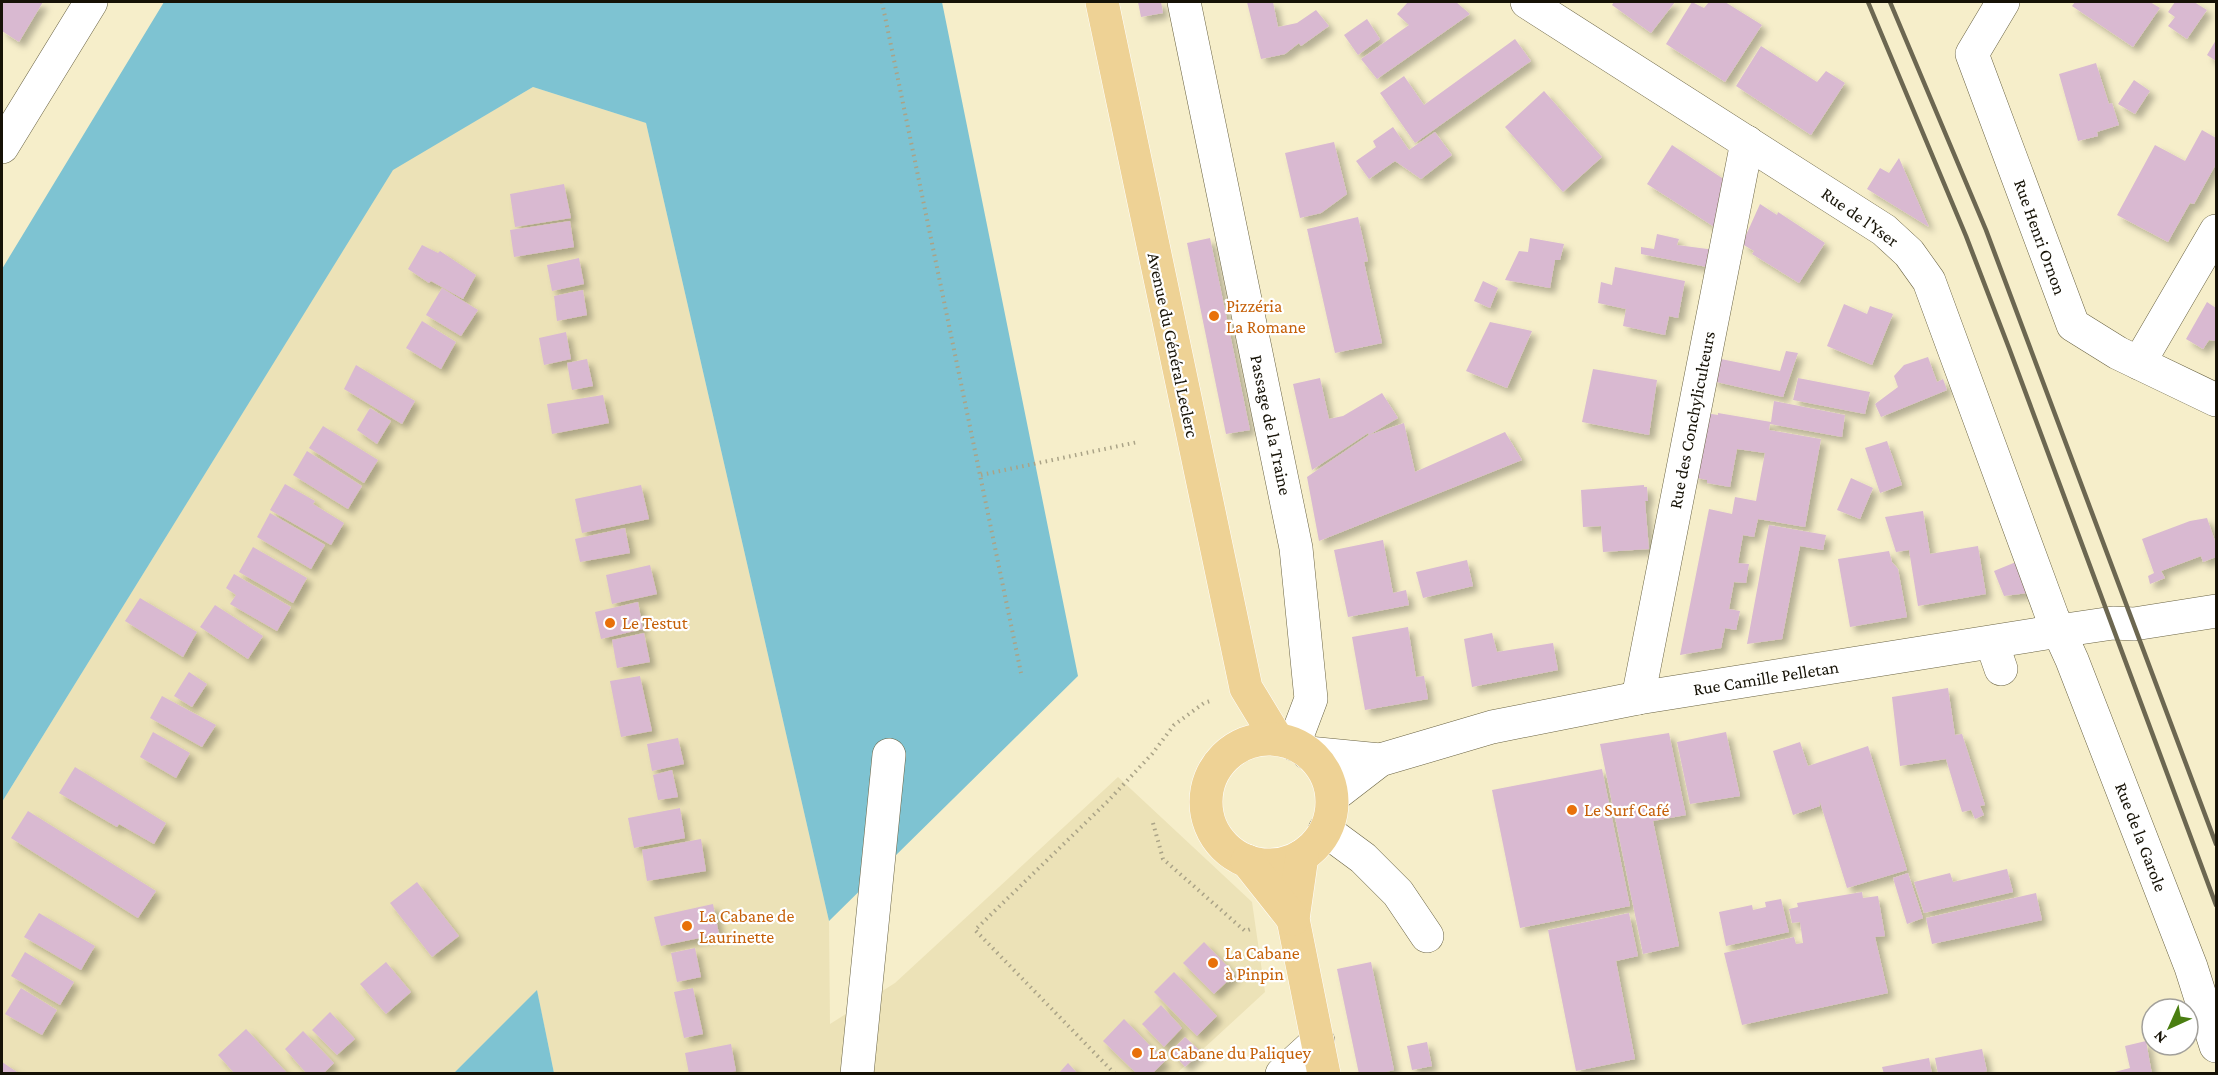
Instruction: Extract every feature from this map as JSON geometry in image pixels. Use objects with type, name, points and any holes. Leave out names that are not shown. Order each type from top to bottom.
[{"type":"main road","name":"Avenue du Général Leclerc","points":[[1102,2],[1246,688],[1228,753]]},
{"type":"main road","name":"Avenue du Général Leclerc","points":[[1246,688],[1293,745]]},
{"type":"main road","points":[[1261,739],[1293,745],[1320,764],[1328,780],[1332,797],[1331,814],[1325,830],[1315,845],[1302,856],[1286,863],[1266,865],[1247,861],[1230,852],[1223,845],[1208,819],[1206,800],[1209,783],[1216,766],[1228,753],[1252,741],[1261,739]]},
{"type":"main road","points":[[1302,856],[1293,919],[1324,1074]]},
{"type":"main road","points":[[1247,861],[1293,919]]},
{"type":"street","points":[[2,147],[90,2]]},
{"type":"street","name":"Passage de la Traine","points":[[1184,2],[1296,548],[1311,699],[1293,745]]},
{"type":"street","name":"Rue de l'Yser","points":[[1527,2],[1884,230],[1909,253],[1929,281],[2059,631]]},
{"type":"street","name":"Rue Henri Ornon","points":[[2003,2],[1972,54],[2073,325],[2118,353],[2217,400]]},
{"type":"street","name":"Rue des Conchyliculteurs","points":[[1638,698],[1747,142]]},
{"type":"street","points":[[2139,363],[2217,231]]},
{"type":"street","name":"Rue Camille Pelletan","points":[[1332,797],[1380,760],[1492,727],[1638,698],[1997,656],[2059,631],[2112,623],[2134,624],[2217,611]]},
{"type":"street","name":"Rue de la Garole","points":[[2059,631],[2077,671],[2187,956],[2217,1046]]},
{"type":"street","name":"Rue Camille Pelletan","points":[[1293,745],[1380,760]]},
{"type":"street","points":[[857,1074],[889,755]]},
{"type":"street","points":[[1325,830],[1363,858],[1398,893],[1427,936]]},
{"type":"street","points":[[1282,1074],[1318,1041]]},
{"type":"path","points":[[882,2],[1021,673]]},
{"type":"path","points":[[981,475],[1138,442]]},
{"type":"path","points":[[1114,1074],[975,930],[1108,801],[1152,754],[1174,724],[1204,703],[1246,688]]},
{"type":"path","points":[[1153,823],[1163,859],[1245,931],[1293,919]]},
{"type":"shaded area","points":[[533,87],[646,123],[829,921],[830,1024],[895,983],[1118,777],[1252,902],[1265,992],[1177,1073],[554,1073],[537,991],[454,1073],[2,1073],[2,802],[393,169]]},
{"type":"water","points":[[164,2],[942,2],[1078,676],[829,921],[646,123],[533,87],[393,170],[2,802],[2,269]]},
{"type":"water","points":[[537,990],[554,1073],[454,1073]]},
{"type":"building","points":[[2,2],[43,2],[19,42],[2,31]]},
{"type":"building","points":[[1138,2],[1161,2],[1163,13],[1141,17]]},
{"type":"building","points":[[1247,2],[1273,2],[1278,27],[1297,23],[1316,10],[1329,26],[1301,46],[1299,43],[1285,54],[1261,59]]},
{"type":"building","points":[[1408,2],[1456,2],[1470,14],[1377,79],[1361,59],[1409,25],[1397,14]]},
{"type":"building","points":[[1614,2],[1675,2],[1651,33],[1612,5]]},
{"type":"building","points":[[1692,2],[1704,8],[1709,2],[1725,2],[1762,25],[1725,82],[1666,44]]},
{"type":"building","points":[[2075,2],[2150,2],[2160,8],[2133,47],[2072,6]]},
{"type":"building","points":[[2175,2],[2194,2],[2207,10],[2187,39],[2168,26],[2175,17],[2168,12]]},
{"type":"building","points":[[1367,19],[1380,39],[1358,55],[1344,35]]},
{"type":"building","points":[[1515,39],[1531,61],[1415,143],[1380,93],[1404,76],[1424,105]]},
{"type":"building","points":[[2216,40],[2216,61],[2207,55]]},
{"type":"building","points":[[1761,46],[1817,82],[1826,71],[1845,83],[1811,135],[1736,86]]},
{"type":"building","points":[[2096,63],[2109,104],[2112,103],[2119,125],[2097,132],[2098,136],[2078,141],[2059,74]]},
{"type":"building","points":[[2134,80],[2150,91],[2135,114],[2118,104]]},
{"type":"building","points":[[1544,91],[1602,157],[1563,192],[1505,127]]},
{"type":"building","points":[[1393,127],[1409,150],[1435,132],[1452,155],[1421,179],[1395,161],[1369,179],[1356,161],[1376,147],[1373,141]]},
{"type":"building","points":[[2202,130],[2216,138],[2216,164],[2194,204],[2190,203],[2168,242],[2117,215],[2155,145],[2185,161]]},
{"type":"building","points":[[1334,142],[1347,194],[1321,213],[1300,218],[1285,153]]},
{"type":"building","points":[[1672,145],[1728,182],[1719,230],[1647,184]]},
{"type":"building","points":[[1899,158],[1929,227],[1867,189],[1880,168],[1889,173]]},
{"type":"building","points":[[564,184],[571,218],[515,227],[510,194]]},
{"type":"building","points":[[1760,204],[1777,215],[1778,212],[1825,243],[1799,283],[1752,254],[1754,251],[1742,244]]},
{"type":"building","points":[[1358,217],[1368,261],[1364,262],[1382,343],[1335,353],[1307,229]]},
{"type":"building","points":[[570,221],[574,247],[514,257],[510,230]]},
{"type":"building","points":[[1657,234],[1679,239],[1677,245],[1715,250],[1712,268],[1641,254],[1641,247],[1654,249]]},
{"type":"building","points":[[1210,238],[1250,430],[1226,434],[1187,243]]},
{"type":"building","points":[[1530,238],[1564,244],[1560,260],[1555,260],[1550,288],[1505,280],[1519,251],[1528,252]]},
{"type":"building","points":[[422,245],[438,253],[440,251],[476,275],[463,299],[431,281],[429,283],[408,269]]},
{"type":"building","points":[[579,258],[584,284],[552,291],[547,265]]},
{"type":"building","points":[[1615,267],[1685,281],[1678,318],[1669,316],[1665,335],[1623,326],[1626,309],[1598,303],[1601,282],[1612,285]]},
{"type":"building","points":[[1483,281],[1498,288],[1490,308],[1474,301]]},
{"type":"building","points":[[442,288],[478,310],[461,336],[426,315]]},
{"type":"building","points":[[583,290],[587,315],[557,321],[554,296]]},
{"type":"building","points":[[2207,302],[2216,308],[2216,341],[2209,340],[2203,349],[2186,339]]},
{"type":"building","points":[[1844,304],[1867,314],[1870,306],[1893,314],[1872,365],[1827,346]]},
{"type":"building","points":[[422,321],[456,342],[441,369],[406,348]]},
{"type":"building","points":[[1490,322],[1532,331],[1507,388],[1466,371]]},
{"type":"building","points":[[566,332],[571,359],[544,365],[539,338]]},
{"type":"building","points":[[1786,351],[1798,353],[1783,397],[1712,381],[1716,358],[1780,371]]},
{"type":"building","points":[[1928,357],[1937,382],[1943,379],[1947,390],[1881,417],[1875,404],[1898,387],[1894,376],[1904,365]]},
{"type":"building","points":[[587,359],[593,386],[572,390],[567,363]]},
{"type":"building","points":[[356,365],[415,401],[402,424],[344,389]]},
{"type":"building","points":[[1593,369],[1657,380],[1649,435],[1582,422]]},
{"type":"building","points":[[1320,378],[1329,419],[1343,416],[1382,393],[1398,418],[1369,435],[1368,433],[1312,470],[1293,384]]},
{"type":"building","points":[[1798,378],[1870,392],[1865,414],[1793,400]]},
{"type":"building","points":[[603,395],[609,423],[552,434],[547,404]]},
{"type":"building","points":[[1774,401],[1845,415],[1842,437],[1770,424],[1769,430],[1821,439],[1805,527],[1758,519],[1754,537],[1743,535],[1738,563],[1749,564],[1746,583],[1734,582],[1729,609],[1740,611],[1736,630],[1725,628],[1721,648],[1680,655],[1709,509],[1732,514],[1735,497],[1756,501],[1765,453],[1737,449],[1730,487],[1707,483],[1707,480],[1693,477],[1705,413],[1771,422]]},
{"type":"building","points":[[370,408],[391,421],[377,444],[357,430]]},
{"type":"building","points":[[1404,423],[1415,472],[1505,432],[1522,460],[1319,541],[1307,477],[1369,435]]},
{"type":"building","points":[[323,426],[378,460],[364,483],[309,448]]},
{"type":"building","points":[[1887,441],[1902,485],[1880,493],[1865,448]]},
{"type":"building","points":[[307,451],[362,486],[348,509],[293,475]]},
{"type":"building","points":[[1851,478],[1873,488],[1860,519],[1837,510]]},
{"type":"building","points":[[285,484],[315,501],[313,504],[344,523],[331,545],[270,510]]},
{"type":"building","points":[[641,485],[649,519],[582,533],[575,499]]},
{"type":"building","points":[[1644,485],[1647,487],[1648,501],[1645,501],[1649,549],[1603,552],[1601,526],[1583,527],[1581,490]]},
{"type":"building","points":[[1923,511],[1930,554],[1978,546],[1986,594],[1918,606],[1909,550],[1896,552],[1885,517]]},
{"type":"building","points":[[270,513],[325,545],[311,569],[257,537]]},
{"type":"building","points":[[2207,518],[2216,544],[2216,557],[2203,562],[2201,556],[2161,571],[2165,578],[2150,584],[2148,576],[2154,573],[2142,539],[2190,521]]},
{"type":"building","points":[[1769,525],[1826,535],[1823,550],[1800,546],[1782,639],[1747,644]]},
{"type":"building","points":[[625,528],[630,553],[580,562],[575,539]]},
{"type":"building","points":[[1383,540],[1393,593],[1406,590],[1409,605],[1348,617],[1334,550]]},
{"type":"building","points":[[253,547],[307,578],[293,603],[239,572]]},
{"type":"building","points":[[1889,551],[1892,562],[1898,569],[1907,617],[1850,627],[1838,559]]},
{"type":"building","points":[[1467,560],[1473,586],[1423,598],[1416,572]]},
{"type":"building","points":[[2016,562],[2028,593],[2004,596],[1994,571]]},
{"type":"building","points":[[650,565],[657,594],[612,604],[606,575]]},
{"type":"building","points":[[234,574],[291,607],[277,631],[230,604],[236,595],[226,588]]},
{"type":"building","points":[[140,598],[197,632],[183,657],[125,621]]},
{"type":"building","points":[[638,602],[643,629],[601,639],[595,612]]},
{"type":"building","points":[[215,605],[263,636],[248,659],[200,627]]},
{"type":"building","points":[[1408,627],[1416,677],[1424,676],[1428,699],[1365,710],[1352,637]]},
{"type":"building","points":[[644,633],[650,662],[617,668],[612,640]]},
{"type":"building","points":[[1492,633],[1497,652],[1553,643],[1558,670],[1472,687],[1464,639]]},
{"type":"building","points":[[189,672],[207,684],[192,707],[174,696]]},
{"type":"building","points":[[640,676],[652,731],[621,737],[610,681]]},
{"type":"building","points":[[1948,688],[1955,735],[1962,734],[1985,805],[1980,806],[1984,815],[1975,819],[1971,810],[1962,812],[1946,759],[1900,766],[1892,697]]},
{"type":"building","points":[[162,696],[216,725],[202,747],[150,718]]},
{"type":"building","points":[[153,732],[190,753],[176,778],[140,757]]},
{"type":"building","points":[[1726,732],[1740,796],[1690,804],[1677,742]]},
{"type":"building","points":[[1669,733],[1686,815],[1653,821],[1679,946],[1643,954],[1600,744]]},
{"type":"building","points":[[678,738],[684,764],[652,771],[647,744]]},
{"type":"building","points":[[1800,742],[1808,766],[1868,746],[1907,870],[1847,888],[1819,799],[1820,806],[1793,815],[1773,751]]},
{"type":"building","points":[[75,767],[166,823],[154,844],[119,824],[117,827],[59,793]]},
{"type":"building","points":[[1602,769],[1630,906],[1520,928],[1492,790]]},
{"type":"building","points":[[672,770],[678,797],[658,800],[653,775]]},
{"type":"building","points":[[680,808],[685,838],[634,848],[628,818]]},
{"type":"building","points":[[28,811],[156,891],[138,918],[11,838]]},
{"type":"building","points":[[701,839],[706,871],[647,881],[642,850]]},
{"type":"building","points":[[2007,869],[2013,892],[1924,913],[1914,882],[1950,873],[1953,882]]},
{"type":"building","points":[[1908,873],[1923,918],[1907,924],[1893,878]]},
{"type":"building","points":[[417,882],[459,936],[432,957],[390,903]]},
{"type":"building","points":[[1862,892],[1863,898],[1878,896],[1885,936],[1875,937],[1888,993],[1742,1025],[1724,953],[1794,937],[1796,944],[1803,943],[1800,922],[1792,923],[1789,909],[1798,907],[1797,903]]},
{"type":"building","points":[[2036,893],[2042,920],[1932,944],[1926,918]]},
{"type":"building","points":[[1781,899],[1789,932],[1726,946],[1719,912],[1752,905],[1753,910],[1766,907],[1765,902]]},
{"type":"building","name":"La Cabane de Laurinette","points":[[713,904],[719,934],[661,946],[654,917]]},
{"type":"building","points":[[39,913],[95,946],[81,970],[24,937]]},
{"type":"building","points":[[1629,913],[1638,956],[1616,961],[1635,1059],[1576,1071],[1548,930]]},
{"type":"building","points":[[1204,942],[1235,974],[1214,994],[1183,963]]},
{"type":"building","points":[[695,948],[701,977],[677,982],[671,953]]},
{"type":"building","points":[[25,952],[74,982],[60,1005],[11,976]]},
{"type":"building","points":[[386,962],[411,992],[386,1014],[360,984]]},
{"type":"building","points":[[1371,962],[1394,1070],[1378,1074],[1359,1074],[1337,969]]},
{"type":"building","points":[[1174,972],[1217,1016],[1197,1036],[1154,992]]},
{"type":"building","points":[[21,988],[57,1010],[42,1035],[5,1014]]},
{"type":"building","points":[[693,988],[703,1034],[684,1038],[674,992]]},
{"type":"building","points":[[1161,1005],[1182,1028],[1164,1047],[1142,1024]]},
{"type":"building","points":[[330,1012],[355,1039],[337,1055],[312,1030]]},
{"type":"building","points":[[1124,1019],[1165,1061],[1152,1074],[1137,1074],[1103,1041]]},
{"type":"building","points":[[246,1029],[288,1074],[235,1074],[218,1055]]},
{"type":"building","points":[[303,1031],[334,1063],[323,1074],[307,1074],[285,1049]]},
{"type":"building","points":[[1185,1037],[1201,1052],[1185,1067],[1171,1051]]},
{"type":"building","points":[[1427,1042],[1432,1066],[1412,1070],[1407,1046]]},
{"type":"building","points":[[2140,1042],[2140,1057],[2149,1057],[2152,1074],[2107,1074],[2130,1068],[2125,1046]]},
{"type":"building","points":[[731,1044],[736,1071],[725,1074],[689,1074],[685,1053]]},
{"type":"building","points":[[1982,1049],[1987,1071],[1977,1074],[1938,1074],[1935,1058]]},
{"type":"building","points":[[1929,1058],[1932,1074],[1884,1074],[1882,1067]]},
{"type":"building","points":[[2,1062],[20,1074],[2,1074]]},
{"type":"building","points":[[1068,1063],[1078,1074],[1058,1074]]},
{"type":"railway","points":[[1868,2],[1966,236],[2216,905]]},
{"type":"railway","points":[[1890,2],[1986,230],[2216,844]]},
{"type":"place","name":"Pizzéria La Romane","points":[[1214,316]]},
{"type":"place","name":"Le Testut","points":[[610,623]]},
{"type":"place","name":"Le Surf Café","points":[[1572,810]]},
{"type":"place","name":"La Cabane de Laurinette","points":[[687,926]]},
{"type":"place","name":"La Cabane à Pinpin","points":[[1213,963]]},
{"type":"place","name":"La Cabane du Paliquey","points":[[1137,1053]]}]
